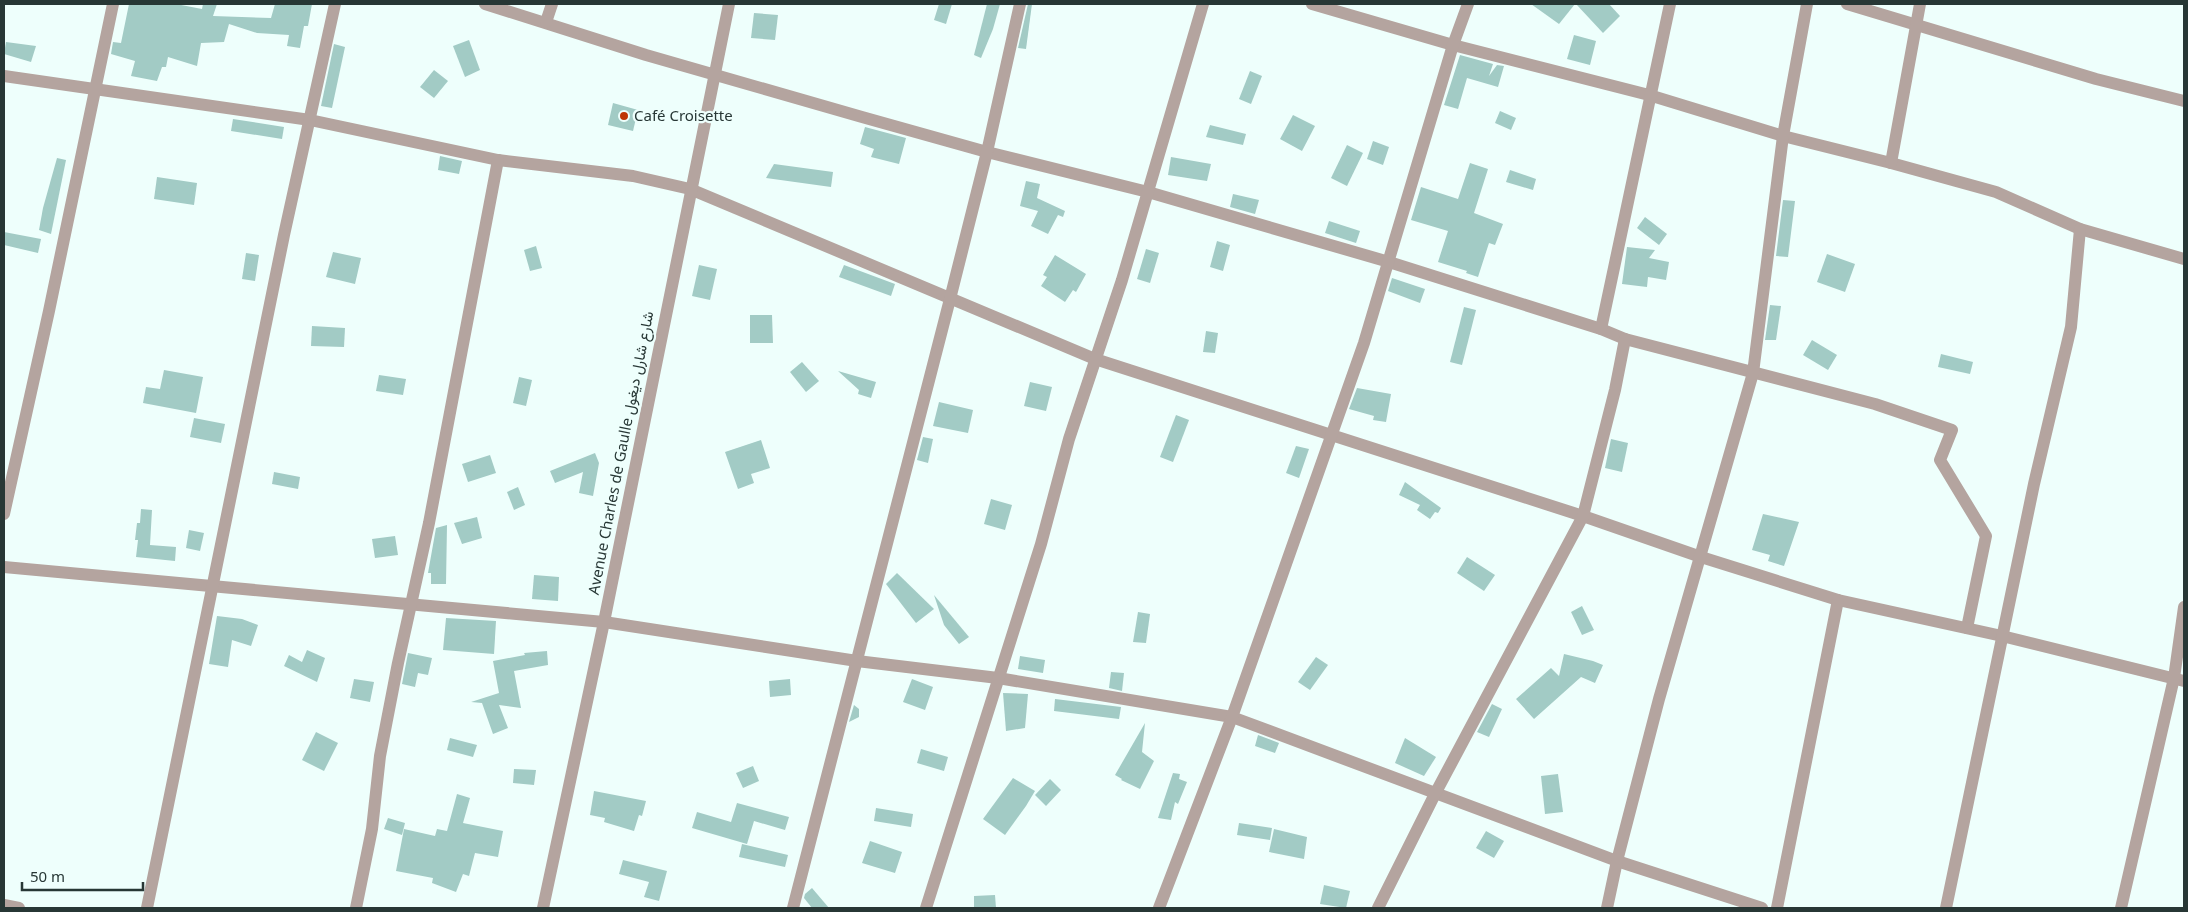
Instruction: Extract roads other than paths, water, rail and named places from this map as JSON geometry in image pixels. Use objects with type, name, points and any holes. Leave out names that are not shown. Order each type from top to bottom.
[{"type":"street","points":[[4,514],[113,4]]},
{"type":"street","points":[[147,908],[284,235],[335,4]]},
{"type":"street","points":[[485,4],[714,75],[987,152],[1148,192],[1389,262],[1601,329],[1625,339],[1875,404],[1952,430],[1940,460],[1986,536],[1967,628]]},
{"type":"street","points":[[546,22],[552,4]]},
{"type":"street","name":"Avenue Charles de Gaulle شارع شارل ديغول","points":[[543,908],[604,622],[690,189],[729,4]]},
{"type":"street","points":[[793,908],[987,152],[1020,4]]},
{"type":"street","points":[[926,908],[1041,544],[1069,439],[1110,318],[1203,4]]},
{"type":"street","points":[[1312,4],[1453,45],[1650,95],[1784,136],[1996,192],[2080,230],[2184,259]]},
{"type":"street","points":[[1159,908],[1232,716],[1333,434],[1389,262],[1453,45],[1468,4]]},
{"type":"street","points":[[1601,329],[1670,4]]},
{"type":"street","points":[[1607,908],[1617,861],[1659,699],[1753,373],[1784,136],[1807,4]]},
{"type":"street","points":[[1847,4],[2096,79],[2184,101]]},
{"type":"street","points":[[1891,163],[1920,4]]},
{"type":"street","points":[[4,76],[310,120],[498,160],[633,176],[690,189],[1095,359],[1333,434],[1701,557],[1838,600],[2002,636],[2179,679]]},
{"type":"street","points":[[356,908],[372,829],[380,756],[410,604],[431,514],[498,160]]},
{"type":"street","points":[[1946,908],[2034,484],[2071,327],[2080,230]]},
{"type":"street","points":[[1378,908],[1435,794],[1583,516],[1615,390],[1625,339]]},
{"type":"street","points":[[4,567],[410,604],[517,616],[604,622],[857,661],[998,678],[1232,716],[1617,861],[1762,908]]},
{"type":"street","points":[[1777,908],[1838,600]]},
{"type":"street","points":[[2121,908],[2179,679],[2184,607]]},
{"type":"street","points":[[4,905],[19,908]]},
{"type":"place","name":"Café Croisette","points":[[624,116]]}]
